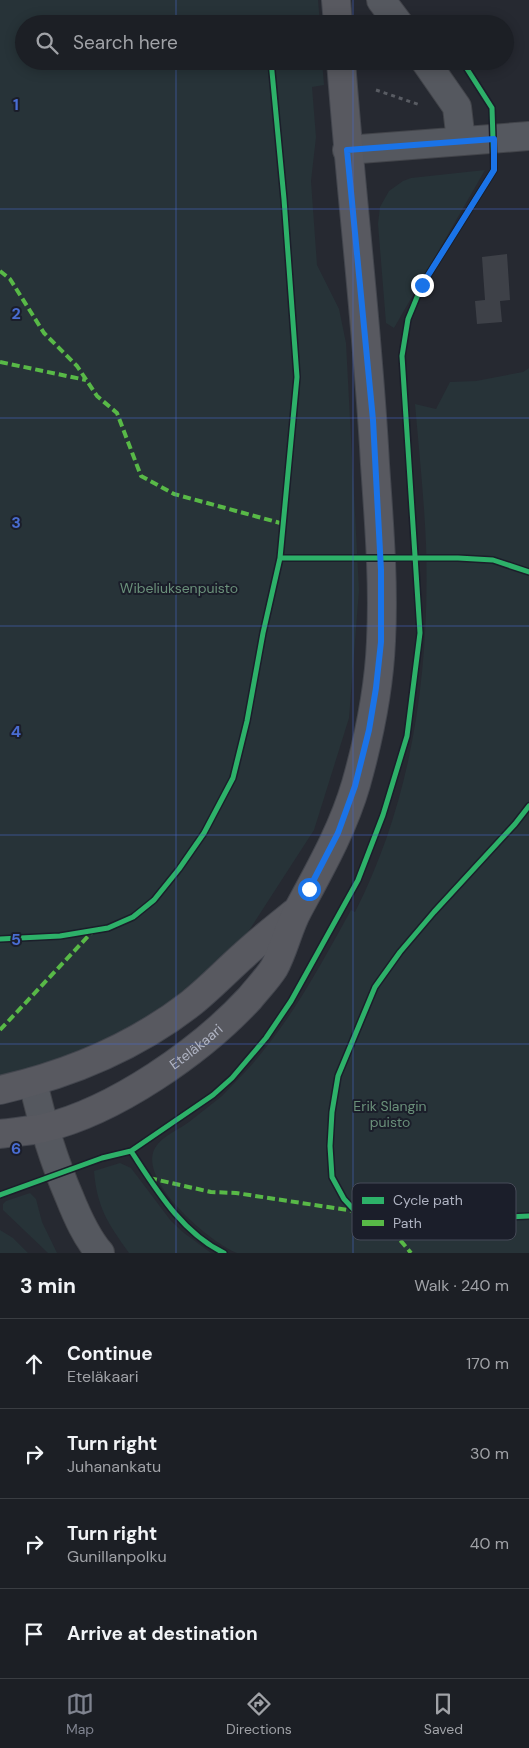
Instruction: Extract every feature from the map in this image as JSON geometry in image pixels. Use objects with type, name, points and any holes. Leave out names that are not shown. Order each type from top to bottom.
[{"type":"main road","points":[[336,0],[337,15]]},
{"type":"main road","name":"Eteläkaari","points":[[0,1134],[44,1128],[80,1116],[133,1090],[183,1057],[240,1009],[274,968],[297,910],[338,833],[355,786],[369,730],[376,688],[381,642],[381,570],[373,420],[347,150],[342,70]]},
{"type":"main road","name":"Eteläkaari","points":[[0,1090],[68,1072],[92,1062],[164,1023],[191,1004],[246,953],[297,910]]},
{"type":"street","points":[[382,0],[392,15]]},
{"type":"street","points":[[431,70],[457,107],[461,141]]},
{"type":"street","points":[[347,150],[529,136]]},
{"type":"street","points":[[33,1082],[44,1128],[60,1174],[76,1214],[89,1238],[100,1253]]},
{"type":"green space","name":"Wibeliuksenpuisto","points":[[0,0],[318,0],[319,15],[15,15],[15,70],[323,70],[324,85],[312,87],[316,137],[311,181],[317,265],[339,309],[346,343],[359,590],[349,718],[314,830],[239,946],[167,1008],[86,1054],[0,1079]]},
{"type":"green space","points":[[485,170],[394,328],[386,323],[378,224],[380,207],[389,191],[411,178]]},
{"type":"green space","name":"Erik Slangin puisto","points":[[529,368],[529,1253],[237,1253],[225,1247],[195,1224],[167,1194],[157,1178],[152,1163],[154,1150],[160,1141],[189,1122],[222,1096],[262,1053],[277,1033],[303,994],[351,910],[355,912],[375,869],[391,824],[404,779],[414,732],[421,686],[425,639],[426,544],[415,404],[436,409],[450,382],[476,381],[523,372]]},
{"type":"green space","points":[[120,1163],[131,1168],[171,1221],[211,1253],[129,1253],[105,1215],[98,1195],[94,1171]]},
{"type":"green space","points":[[30,1193],[36,1199],[42,1222],[57,1253],[48,1253],[3,1210],[3,1204],[6,1201]]},
{"type":"green space","points":[[0,1230],[13,1238],[28,1253],[0,1253]]},
{"type":"building","points":[[507,254],[510,300],[500,301],[502,322],[477,324],[475,301],[485,300],[482,257]]},
{"type":"marked path","points":[[0,271],[10,279],[44,333],[77,366],[97,396],[117,413],[141,476],[174,494],[284,524]]},
{"type":"marked path","points":[[0,362],[86,380]]},
{"type":"marked path","points":[[0,1030],[93,931]]},
{"type":"marked path","points":[[149,1178],[211,1192],[236,1193],[352,1211]]},
{"type":"marked path","points":[[400,1240],[411,1253]]},
{"type":"cycle path","points":[[0,939],[60,936],[108,928],[133,917],[154,900],[179,869],[204,833],[233,778],[247,721],[263,633],[280,558],[297,377],[284,199],[272,70]]},
{"type":"cycle path","points":[[0,1195],[102,1158],[131,1151],[213,1095],[232,1078],[266,1038],[291,1001],[358,880],[383,815],[407,736],[420,633],[402,356],[408,319],[422,285],[494,170],[492,108],[468,70]]},
{"type":"cycle path","points":[[280,558],[458,558],[493,560],[529,572]]},
{"type":"cycle path","points":[[352,1208],[344,1199],[332,1177],[330,1146],[332,1112],[338,1076],[375,987],[400,952],[434,912],[515,824],[529,806]]},
{"type":"cycle path","points":[[131,1151],[160,1194],[182,1222],[195,1234],[224,1253]]},
{"type":"cycle path","points":[[516,1217],[529,1216]]},
{"type":"route","points":[[309,889],[338,833],[355,786],[369,730],[381,642],[381,570],[373,420],[347,150],[494,139],[494,170],[422,285]]}]
